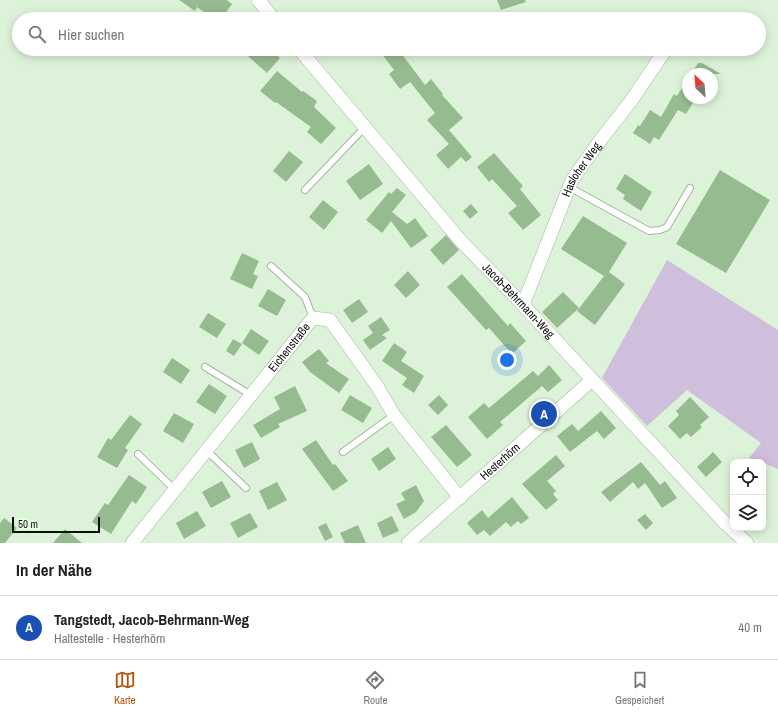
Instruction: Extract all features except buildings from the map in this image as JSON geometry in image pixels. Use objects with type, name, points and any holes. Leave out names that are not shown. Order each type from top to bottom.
[{"type":"street","points":[[258,0],[268,12]]},
{"type":"street","name":"Jacob-Behrmann-Weg","points":[[305,56],[460,240],[523,305],[721,518],[747,543]]},
{"type":"street","name":"Hasloher Weg","points":[[523,305],[572,180],[602,138],[632,101],[661,56]]},
{"type":"street","name":"Eichenstraße","points":[[132,543],[313,318],[330,320],[377,386],[394,415],[460,498]]},
{"type":"street","name":"Hesterhörn","points":[[408,543],[592,380]]},
{"type":"lane","points":[[305,190],[365,127]]},
{"type":"lane","points":[[569,187],[649,231],[660,230],[667,227],[690,188]]},
{"type":"lane","points":[[271,266],[305,297],[313,318]]},
{"type":"lane","points":[[205,367],[251,395]]},
{"type":"lane","points":[[343,452],[394,415]]},
{"type":"lane","points":[[207,451],[246,488]]},
{"type":"lane","points":[[138,454],[175,490]]},
{"type":"shaded area","points":[[667,260],[778,330],[778,469],[766,464],[766,459],[749,458],[761,443],[687,390],[647,426],[602,378]]},
{"type":"place","name":"Tangstedt, Jacob-Behrmann-Weg","points":[[544,414]]}]
